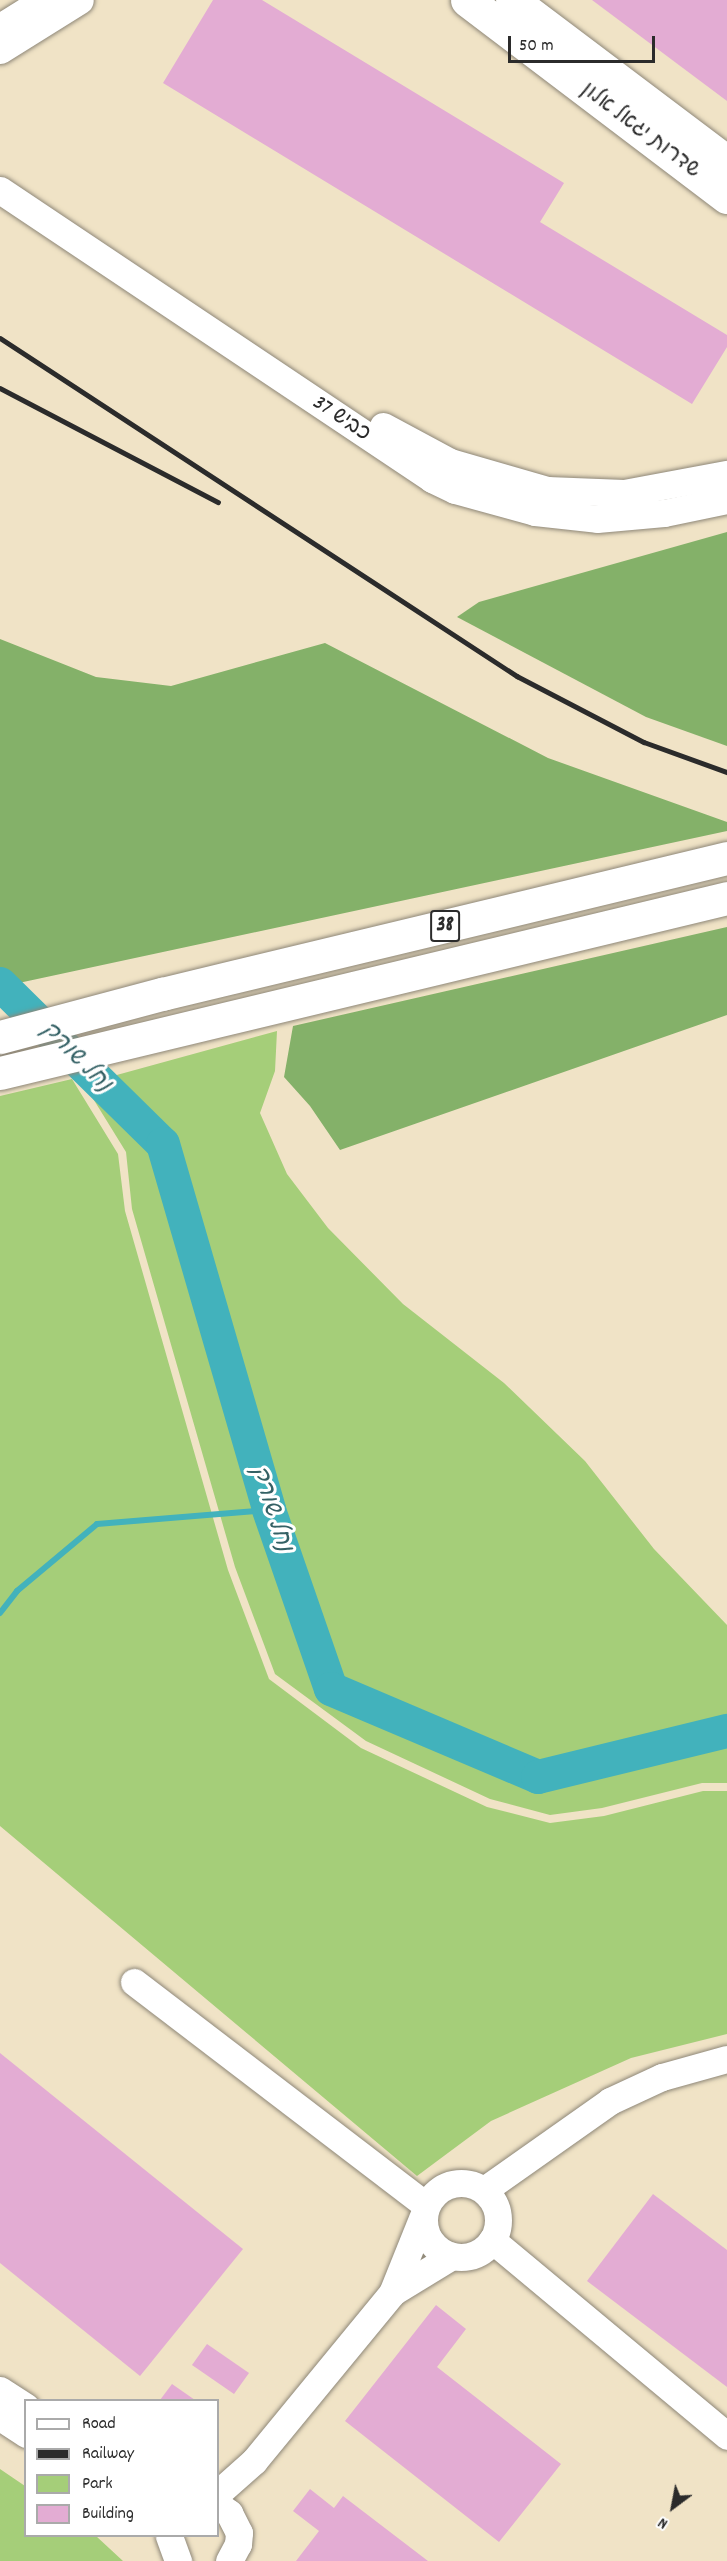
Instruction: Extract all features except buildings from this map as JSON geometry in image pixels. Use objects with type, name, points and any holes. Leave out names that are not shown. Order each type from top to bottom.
[{"type":"main road","name":"שדרות יגאל אלון","points":[[467,0],[727,197]]},
{"type":"main road","name":"שדרות יגאל אלון","points":[[513,0],[727,162]]},
{"type":"main road","name":"38","points":[[0,1037],[162,994],[727,858]]},
{"type":"main road","name":"38","points":[[0,1073],[727,898]]},
{"type":"street","points":[[0,27],[43,0]]},
{"type":"street","points":[[0,50],[80,0]]},
{"type":"street","name":"כביש 37","points":[[0,172],[381,424],[450,462],[516,483],[582,493],[652,490],[727,474]]},
{"type":"street","name":"כביש 37","points":[[0,190],[422,473],[455,490],[535,512],[597,519],[664,513],[727,500]]},
{"type":"street","points":[[134,1982],[425,2210],[428,2240],[452,2256]]},
{"type":"street","points":[[483,2190],[610,2101],[662,2077],[727,2059]]},
{"type":"street","points":[[235,2559],[239,2533],[221,2504],[392,2293],[425,2210],[441,2188],[462,2182],[483,2190],[496,2208],[497,2230],[492,2240],[476,2254],[452,2256],[392,2293]]},
{"type":"street","points":[[492,2240],[727,2436]]},
{"type":"street","points":[[0,2390],[24,2406]]},
{"type":"street","points":[[0,2417],[24,2433]]},
{"type":"green space","points":[[727,532],[727,746],[646,717],[457,617],[479,602]]},
{"type":"green space","points":[[0,639],[96,677],[171,686],[325,643],[548,758],[727,822],[727,831],[0,987]]},
{"type":"green space","points":[[727,927],[727,1015],[340,1150],[310,1106],[284,1077],[293,1026]]},
{"type":"green space","points":[[277,1031],[275,1071],[260,1113],[287,1174],[328,1228],[403,1304],[504,1383],[585,1461],[654,1549],[727,1625],[727,1783],[702,1783],[602,1808],[550,1815],[490,1799],[366,1741],[275,1674],[235,1567],[132,1209],[126,1152],[84,1084]]},
{"type":"green space","points":[[72,1079],[118,1154],[125,1211],[228,1570],[269,1679],[361,1748],[487,1807],[550,1823],[604,1816],[703,1791],[727,1791],[727,2034],[631,2058],[491,2121],[417,2176],[0,1826],[0,1096]]},
{"type":"green space","points":[[0,2469],[24,2485],[24,2537],[97,2537],[123,2561],[0,2561]]},
{"type":"waterway","name":"נחל שורק","points":[[0,984],[163,1144],[269,1510],[331,1689],[538,1777],[727,1731]]},
{"type":"waterway","points":[[0,1613],[17,1591],[97,1524],[269,1510]]},
{"type":"railway","points":[[0,338],[517,676],[644,742],[727,772]]},
{"type":"railway","points":[[0,388],[218,502]]}]
